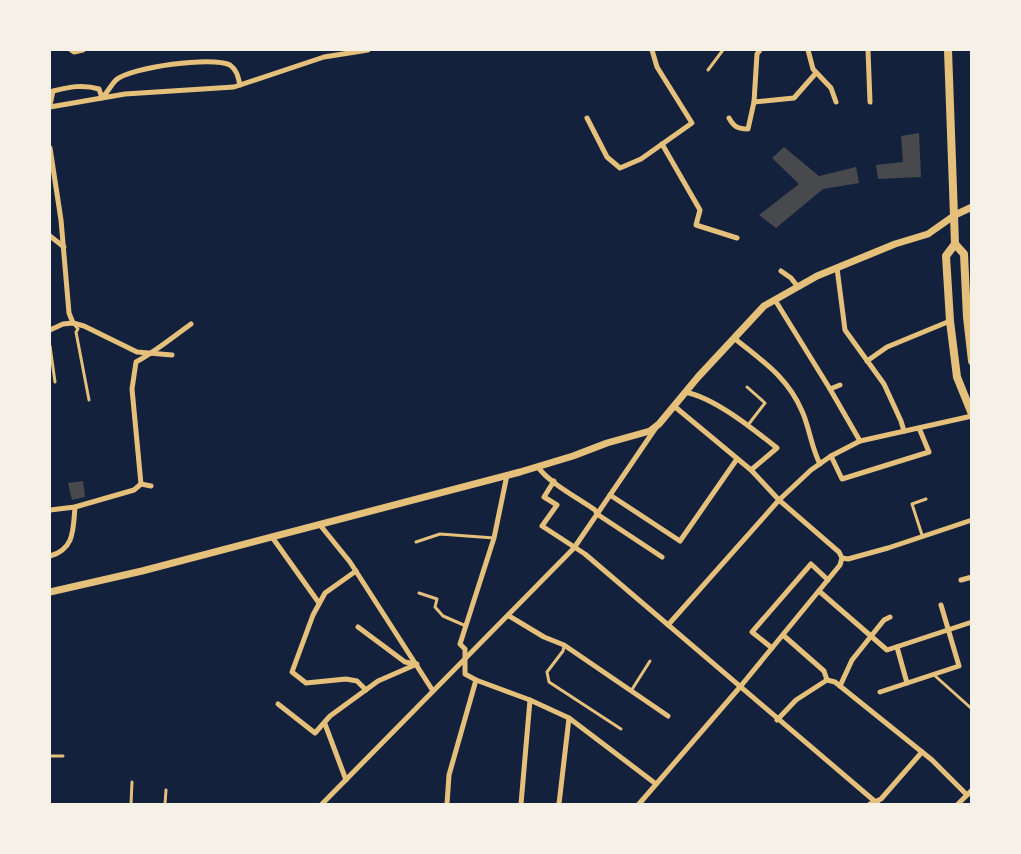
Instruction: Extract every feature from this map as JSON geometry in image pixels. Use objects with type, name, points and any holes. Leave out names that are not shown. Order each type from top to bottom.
[{"type":"main road","points":[[948,50],[955,244],[946,256],[957,376],[972,415]]},
{"type":"main road","points":[[955,244],[964,254],[969,265],[971,355]]},
{"type":"street","points":[[71,50],[74,52],[83,50]]},
{"type":"street","points":[[323,50],[324,57]]},
{"type":"street","points":[[102,98],[99,89],[89,85],[66,86],[51,90],[50,106],[102,98],[125,94],[234,87],[324,57],[368,50]]},
{"type":"street","points":[[587,118],[607,157],[620,168],[642,159],[692,123],[657,67],[652,50]]},
{"type":"street","points":[[729,118],[733,125],[740,129],[748,129],[754,102],[757,54],[760,50]]},
{"type":"street","points":[[808,50],[813,69],[831,88],[836,102]]},
{"type":"street","points":[[868,50],[870,102]]},
{"type":"street","points":[[102,98],[117,79],[166,64],[202,62],[228,64],[236,71],[240,85]]},
{"type":"street","points":[[754,102],[794,98],[816,74]]},
{"type":"street","points":[[662,144],[700,210],[696,225],[738,238]]},
{"type":"street","points":[[50,148],[64,247],[69,313],[73,322]]},
{"type":"street","points":[[50,592],[142,571],[538,467],[607,442],[650,431],[764,306],[817,276],[895,244],[928,234],[955,215],[972,207]]},
{"type":"street","points":[[50,236],[64,247]]},
{"type":"street","points":[[837,268],[845,330],[884,384],[904,431]]},
{"type":"street","points":[[781,271],[798,287]]},
{"type":"street","points":[[775,300],[860,441]]},
{"type":"street","points":[[867,361],[886,347],[951,321]]},
{"type":"street","points":[[50,330],[73,322],[137,352],[172,355]]},
{"type":"street","points":[[141,484],[132,389],[136,362],[151,354],[191,324]]},
{"type":"street","points":[[734,338],[780,374],[802,411],[813,450],[820,464]]},
{"type":"street","points":[[830,389],[840,385]]},
{"type":"street","points":[[685,392],[697,394],[748,425],[777,448],[751,470]]},
{"type":"street","points":[[639,804],[783,635],[840,565],[842,558],[839,552],[779,500],[751,470],[674,406]]},
{"type":"street","points":[[668,625],[779,500],[831,456],[860,441],[972,415]]},
{"type":"street","points":[[322,804],[574,548],[657,425]]},
{"type":"street","points":[[831,456],[842,478],[929,452],[920,428]]},
{"type":"street","points":[[610,495],[680,541],[737,459]]},
{"type":"street","points":[[538,467],[545,477],[662,557]]},
{"type":"street","points":[[507,475],[494,538],[460,644],[465,649],[465,674],[569,718],[656,784]]},
{"type":"street","points":[[554,481],[544,497],[557,505],[542,526],[585,554],[874,804],[922,752]]},
{"type":"street","points":[[141,484],[151,486]]},
{"type":"street","points":[[50,510],[75,507],[134,490],[141,484]]},
{"type":"street","points":[[50,556],[61,553],[70,541],[75,507]]},
{"type":"street","points":[[842,558],[848,559],[888,548],[972,520]]},
{"type":"street","points":[[320,525],[356,571],[433,691]]},
{"type":"street","points":[[272,537],[319,603]]},
{"type":"street","points":[[772,648],[752,632],[811,564],[828,580]]},
{"type":"street","points":[[356,571],[325,593],[306,630],[292,672],[306,683],[346,679],[357,681],[366,690]]},
{"type":"street","points":[[961,580],[972,577]]},
{"type":"street","points":[[819,591],[887,650],[972,622]]},
{"type":"street","points":[[880,692],[959,666],[941,605]]},
{"type":"street","points":[[508,616],[544,637],[564,645],[668,716]]},
{"type":"street","points":[[840,686],[852,660],[884,620],[890,617]]},
{"type":"street","points":[[358,627],[405,662],[417,664]]},
{"type":"street","points":[[783,635],[824,671],[826,680]]},
{"type":"street","points":[[897,647],[907,683]]},
{"type":"street","points":[[278,704],[315,734],[330,716],[378,681],[417,664]]},
{"type":"street","points":[[447,804],[449,775],[476,680]]},
{"type":"street","points":[[826,680],[840,686],[969,793],[958,804]]},
{"type":"street","points":[[777,720],[796,700],[826,680]]},
{"type":"street","points":[[521,804],[530,700]]},
{"type":"street","points":[[559,804],[569,718]]},
{"type":"street","points":[[325,724],[346,780]]},
{"type":"lane","points":[[708,70],[723,50]]},
{"type":"lane","points":[[73,322],[78,329],[76,332],[89,400]]},
{"type":"lane","points":[[50,346],[55,382]]},
{"type":"lane","points":[[747,387],[765,403],[748,425]]},
{"type":"lane","points":[[922,535],[912,504],[926,498]]},
{"type":"lane","points":[[416,542],[440,534],[494,538]]},
{"type":"lane","points":[[419,593],[437,599],[435,607],[443,616],[466,626]]},
{"type":"lane","points":[[564,645],[563,651],[547,672],[549,682],[621,729]]},
{"type":"lane","points":[[631,691],[650,661]]},
{"type":"lane","points":[[933,674],[952,694],[972,709]]},
{"type":"lane","points":[[50,756],[63,756]]},
{"type":"lane","points":[[131,804],[132,782]]},
{"type":"lane","points":[[165,804],[166,790]]},
{"type":"building","points":[[919,133],[921,177],[878,179],[876,165],[903,162],[901,136]]},
{"type":"building","points":[[784,147],[819,176],[856,167],[859,183],[823,189],[776,228],[759,215],[799,184],[772,158]]},
{"type":"building","points":[[83,481],[85,497],[72,500],[68,483]]}]
